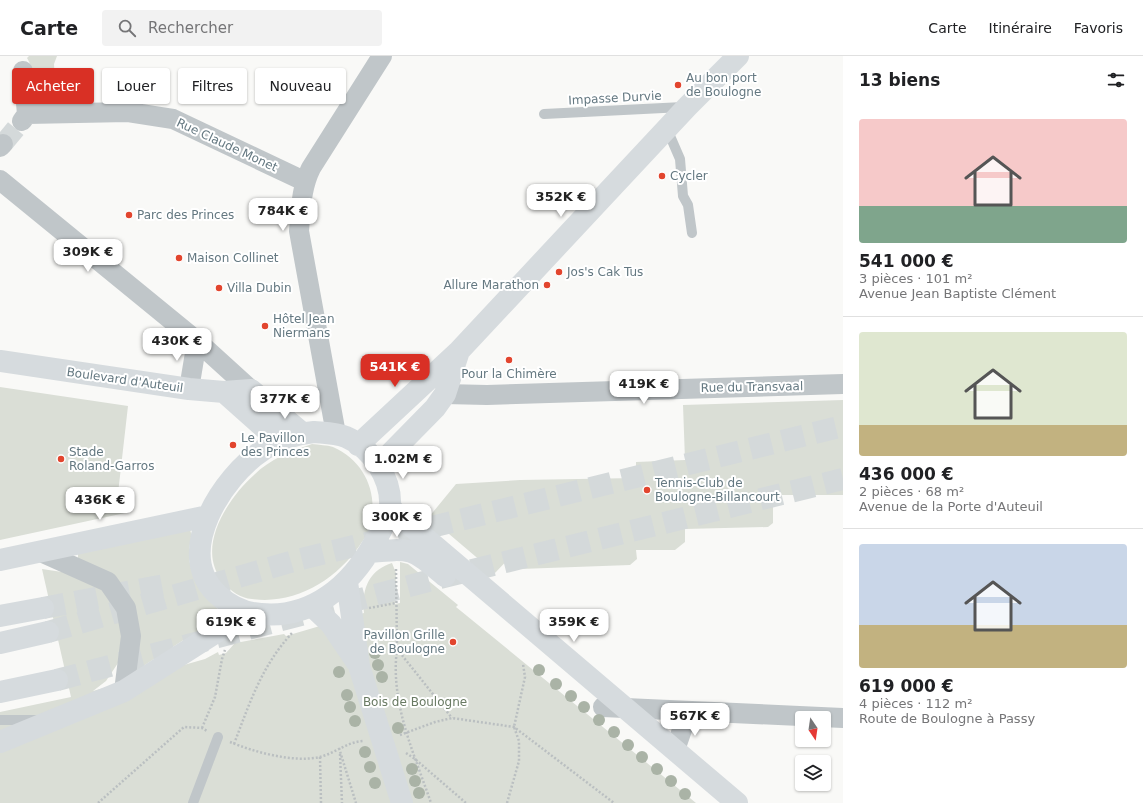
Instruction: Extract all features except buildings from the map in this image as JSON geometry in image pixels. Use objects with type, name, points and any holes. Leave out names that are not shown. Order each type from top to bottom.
[{"type":"main road","points":[[358,445],[459,351],[687,107],[738,56]]},
{"type":"main road","points":[[379,465],[435,408],[445,394],[459,351]]},
{"type":"main road","name":"Boulevard d'Auteuil","points":[[0,361],[189,389],[224,392],[251,390]]},
{"type":"main road","points":[[251,390],[302,433]]},
{"type":"main road","points":[[224,392],[279,440]]},
{"type":"main road","points":[[302,433],[336,434],[347,438],[358,445],[379,465],[387,484],[390,508],[381,532],[369,552],[347,582],[330,596],[312,606],[295,612],[274,615],[248,612],[238,609],[223,600],[212,588],[206,577],[201,564],[200,549],[208,516],[227,487],[245,464],[279,440],[302,433]]},
{"type":"main road","points":[[390,508],[614,708],[714,803]]},
{"type":"main road","points":[[0,560],[208,516]]},
{"type":"main road","points":[[369,552],[404,550],[417,554],[614,708],[675,750],[737,803]]},
{"type":"main road","points":[[347,582],[359,666],[402,803]]},
{"type":"main road","points":[[312,606],[331,624],[359,666]]},
{"type":"main road","points":[[0,616],[43,608]]},
{"type":"main road","points":[[0,742],[124,691],[248,612]]},
{"type":"main road","points":[[0,643],[48,632]]},
{"type":"main road","points":[[0,692],[57,680]]},
{"type":"street","points":[[336,434],[299,231],[304,182],[311,168],[382,56]]},
{"type":"street","name":"Rue Claude Monet","points":[[24,104],[24,117],[128,112],[173,119],[304,182]]},
{"type":"street","points":[[0,180],[197,341],[251,390]]},
{"type":"street","points":[[189,389],[197,341]]},
{"type":"street","name":"Rue du Transvaal","points":[[445,394],[487,395],[843,384]]},
{"type":"street","points":[[41,552],[108,582],[126,608],[131,636],[124,691]]},
{"type":"street","points":[[614,708],[843,718]]},
{"type":"street","points":[[675,750],[685,721],[692,711]]},
{"type":"lane","name":"Impasse Durvie","points":[[544,114],[687,107]]},
{"type":"lane","points":[[667,129],[680,159],[683,196],[688,205],[692,233]]},
{"type":"lane","points":[[0,720],[55,720]]},
{"type":"lane","points":[[193,803],[218,737]]},
{"type":"path","points":[[396,568],[397,649],[395,662],[399,708],[405,734],[431,803]]},
{"type":"path","points":[[363,610],[396,603]]},
{"type":"path","points":[[234,744],[260,676],[278,648],[296,629]]},
{"type":"path","points":[[202,728],[215,697],[222,658],[226,648]]},
{"type":"path","points":[[397,649],[452,718]]},
{"type":"path","points":[[507,803],[519,762],[520,741],[514,727],[525,678],[523,664]]},
{"type":"path","points":[[98,803],[184,727],[202,728],[234,744],[290,758],[320,757],[355,742],[405,734],[434,722],[452,718],[514,727],[614,803]]},
{"type":"path","points":[[340,748],[342,803]]},
{"type":"path","points":[[340,748],[356,803]]},
{"type":"path","points":[[320,757],[321,803]]},
{"type":"path","points":[[415,758],[466,803]]},
{"type":"green space","points":[[29,56],[57,56],[54,68],[31,68],[27,58]]},
{"type":"green space","name":"Stade Roland-Garros","points":[[0,387],[128,406],[116,511],[125,510],[125,513],[0,540]]},
{"type":"green space","name":"Tennis-Club de Boulogne-Billancourt","points":[[843,400],[843,495],[773,495],[773,523],[768,527],[685,529],[685,542],[675,550],[636,550],[637,559],[630,565],[520,569],[513,563],[513,554],[495,573],[429,517],[456,484],[520,480],[636,478],[636,462],[685,460],[683,405]]},
{"type":"green space","points":[[312,444],[333,447],[354,461],[361,470],[371,491],[373,503],[368,532],[350,558],[339,569],[327,579],[299,594],[268,600],[240,596],[233,592],[224,583],[216,570],[212,556],[213,541],[225,511],[244,485],[260,469],[281,456]]},
{"type":"green space","points":[[190,530],[191,538],[189,552],[191,570],[198,585],[208,599],[221,612],[221,616],[137,670],[135,668],[139,638],[78,558],[78,554]]},
{"type":"green space","name":"Bois de Boulogne","points":[[400,562],[408,564],[458,605],[456,607],[696,803],[0,803],[0,712],[71,697],[42,569],[62,572],[96,583],[116,606],[124,631],[118,663],[106,681],[93,691],[205,659],[218,652],[219,655],[226,653],[235,643],[284,634],[286,636],[364,613],[364,596],[368,582],[372,576],[384,566],[392,563],[396,573],[395,604],[400,603]]},
{"type":"tunnel","points":[[3,144],[22,121]]},
{"type":"tunnel","points":[[48,632],[297,560],[843,426]]},
{"type":"tunnel","points":[[57,680],[428,581],[843,479]]},
{"type":"tunnel","points":[[43,608],[170,584]]},
{"type":"place","name":"Au bon port de Boulogne","points":[[678,85]]},
{"type":"place","name":"Cycler","points":[[662,176]]},
{"type":"place","name":"Parc des Princes","points":[[129,215]]},
{"type":"place","name":"Maison Collinet","points":[[179,258]]},
{"type":"place","name":"Jos's Cak Tus","points":[[559,272]]},
{"type":"place","name":"Allure Marathon","points":[[547,285]]},
{"type":"place","name":"Villa Dubin","points":[[219,288]]},
{"type":"place","name":"Hôtel Jean Niermans","points":[[265,326]]},
{"type":"place","name":"Pour la Chimère","points":[[509,360]]},
{"type":"place","name":"Le Pavillon des Princes","points":[[233,445]]},
{"type":"place","name":"Stade Roland-Garros","points":[[61,459]]},
{"type":"place","name":"Tennis-Club de Boulogne-Billancourt","points":[[647,490]]},
{"type":"place","name":"Pavillon Grille de Boulogne","points":[[453,642]]}]
